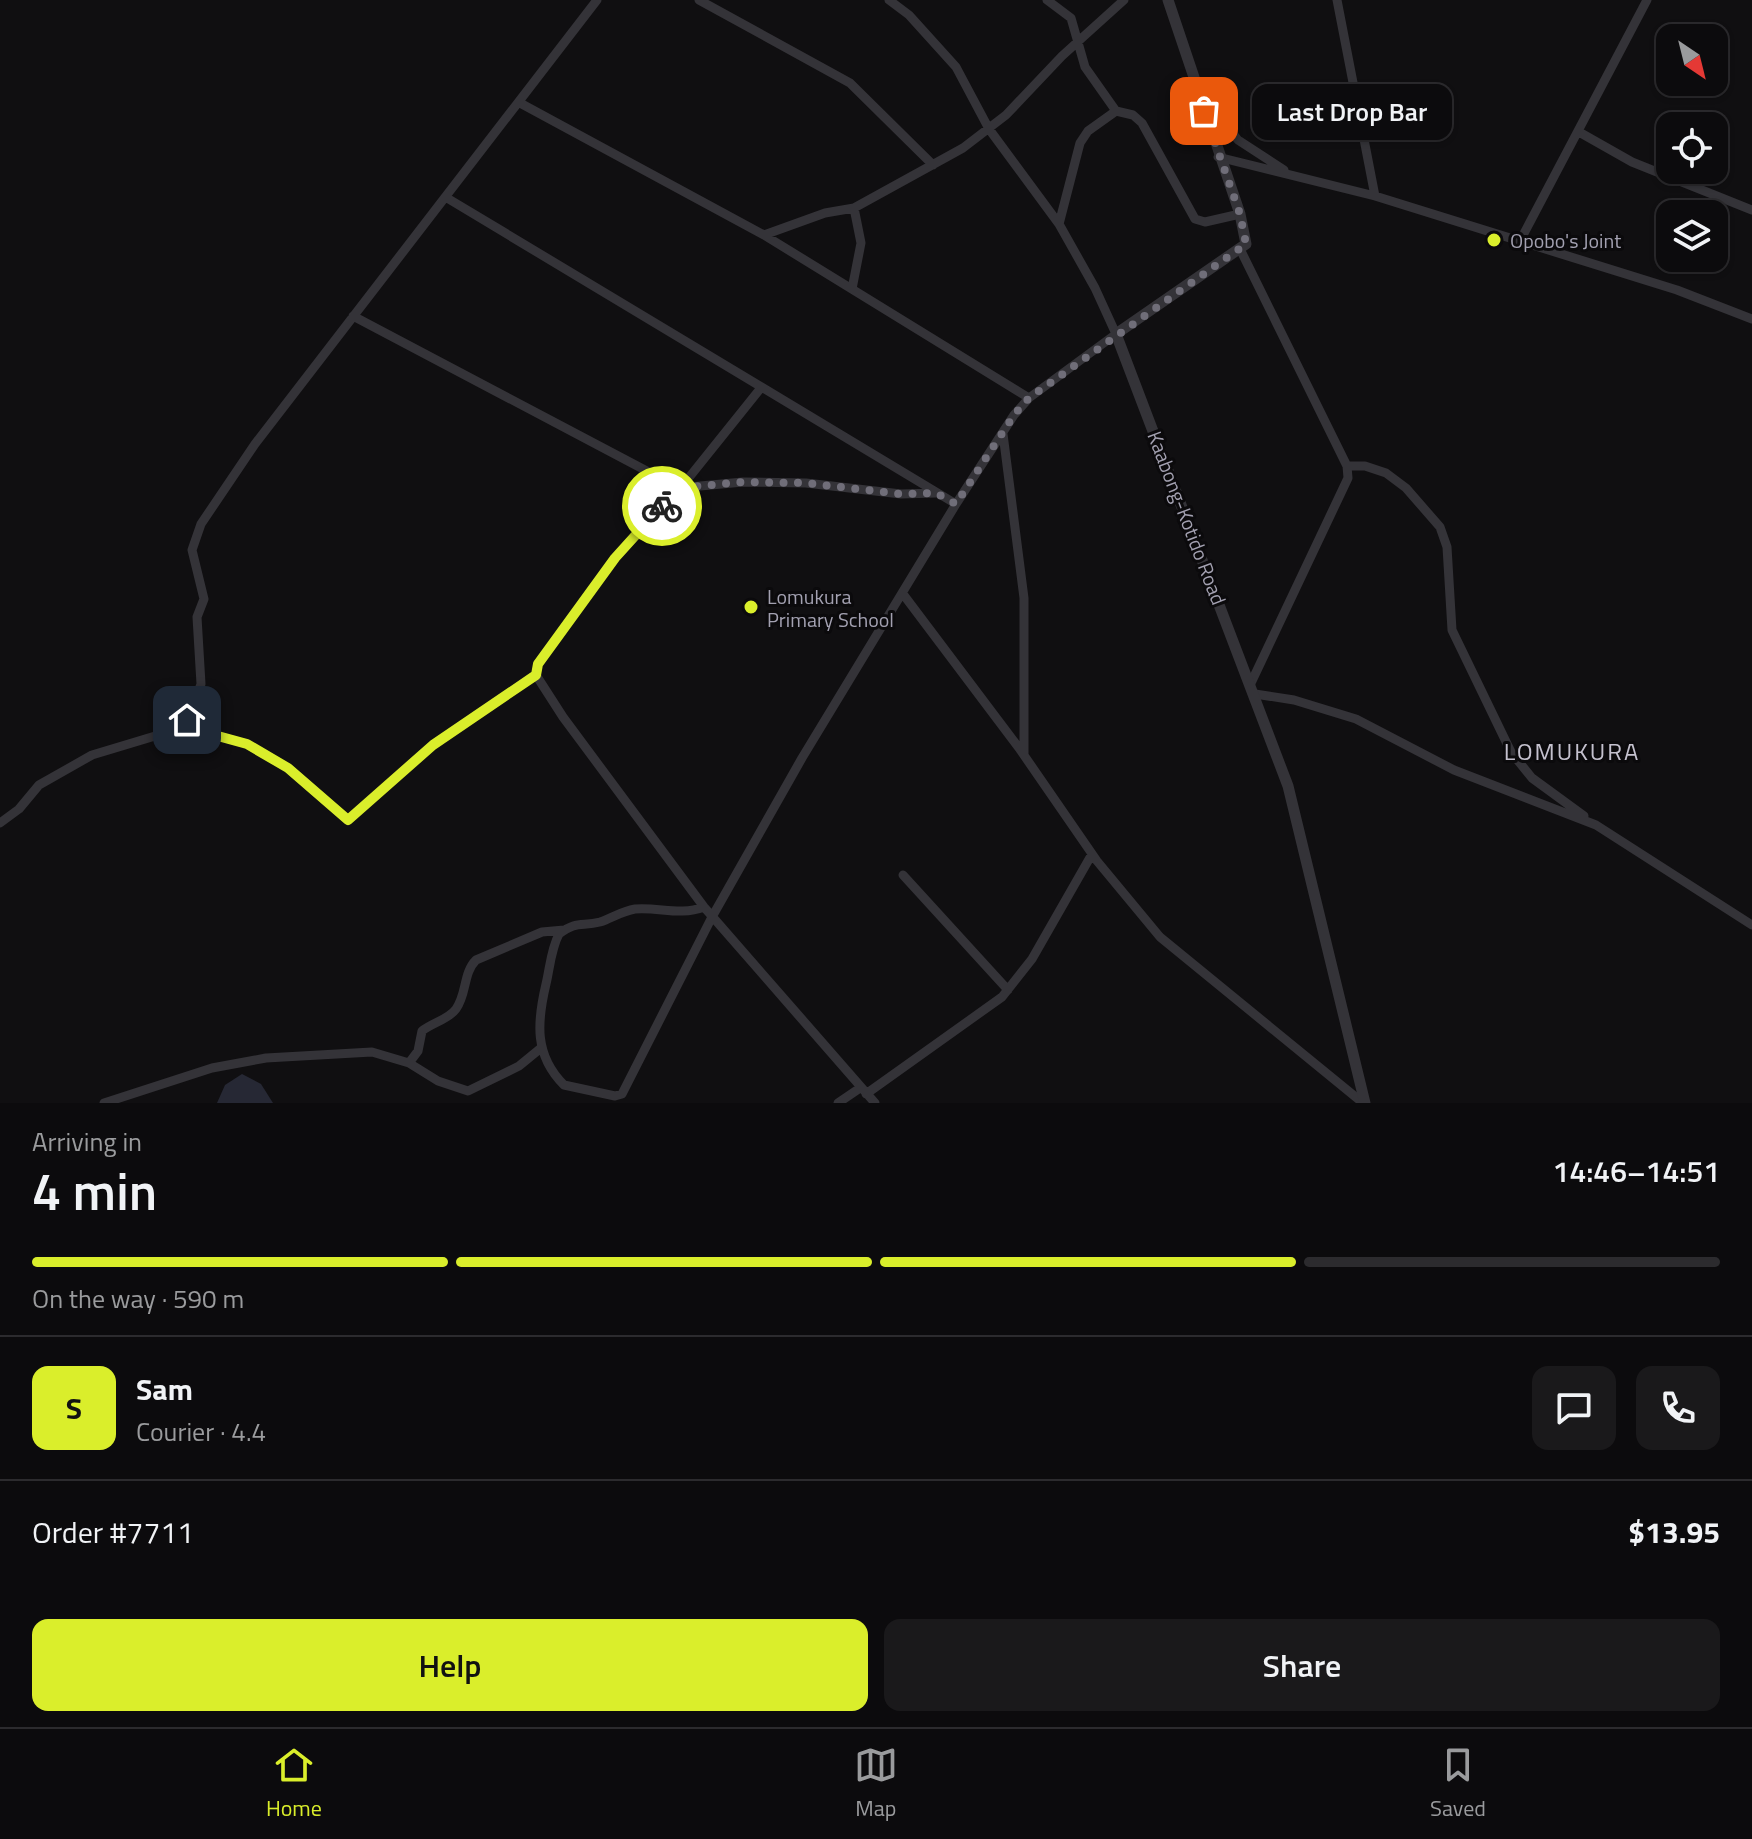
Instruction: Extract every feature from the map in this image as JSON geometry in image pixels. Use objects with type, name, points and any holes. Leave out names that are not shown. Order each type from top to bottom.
[{"type":"street","points":[[185,727],[199,693],[202,671],[197,617],[204,599],[193,555],[193,540],[235,470],[597,0]]},
{"type":"street","points":[[699,0],[850,83],[933,165]]},
{"type":"street","points":[[889,0],[909,15],[956,67],[989,129],[1059,224],[1095,288],[1116,334]]},
{"type":"street","points":[[1047,0],[1071,18],[1085,67],[1116,111],[1133,115],[1142,123],[1197,221],[1240,214]]},
{"type":"street","points":[[764,235],[825,213],[854,208],[933,165],[989,129],[1124,0]]},
{"type":"street","points":[[704,907],[669,913],[654,909],[630,910],[595,924],[577,922],[564,930],[555,944],[540,1008],[541,1048],[554,1073],[567,1087],[615,1096],[622,1094],[712,917],[837,696],[956,504],[1029,398],[1116,334],[1241,251],[1247,237],[1168,0]]},
{"type":"street","points":[[1337,0],[1375,196]]},
{"type":"street","points":[[1520,241],[1647,0]]},
{"type":"street","points":[[1197,88],[1238,140],[1294,176]]},
{"type":"street","points":[[520,103],[764,235],[1029,398]]},
{"type":"street","points":[[1059,224],[1080,143],[1088,131],[1116,111]]},
{"type":"street","points":[[1579,132],[1632,162],[1752,210]]},
{"type":"street","points":[[1218,157],[1375,196],[1717,303],[1752,319]]},
{"type":"street","points":[[447,198],[760,389],[956,504]]},
{"type":"street","points":[[852,289],[861,243],[854,208]]},
{"type":"street","points":[[1241,251],[1347,466],[1346,488],[1253,689],[1344,714],[1454,770],[1596,825]]},
{"type":"street","points":[[353,316],[679,488],[743,482],[797,483],[901,494],[936,493]]},
{"type":"street","name":"Kaabong-Kotido Road","points":[[1116,334],[1288,786],[1364,1103]]},
{"type":"street","points":[[760,389],[679,488],[615,558],[538,664],[536,675],[563,717],[704,907],[875,1103]]},
{"type":"street","points":[[1003,434],[1024,598],[1024,755]]},
{"type":"street","points":[[1347,466],[1365,466],[1386,473],[1406,488],[1440,527],[1447,547],[1452,630],[1511,752],[1532,778],[1596,825],[1748,922],[1752,908]]},
{"type":"street","points":[[903,594],[1024,755],[1092,854],[1160,937],[1364,1103]]},
{"type":"street","points":[[0,823],[19,809],[39,785],[80,761],[140,738],[185,727],[247,744],[288,768],[348,820],[433,745],[536,675]]},
{"type":"street","points":[[838,1103],[863,1091],[1008,990],[1032,959],[1092,854]]},
{"type":"street","points":[[903,875],[1008,990]]},
{"type":"street","points":[[409,1063],[418,1051],[422,1031],[455,1011],[465,992],[469,967],[476,960],[542,932],[564,930]]},
{"type":"street","points":[[104,1103],[212,1068],[266,1058],[372,1052],[409,1063],[438,1081],[468,1091],[519,1066],[541,1048]]},
{"type":"water","points":[[242,1074],[261,1084],[273,1103],[217,1103],[225,1085]]},
{"type":"way so far","points":[[662,506],[679,488],[743,482],[806,483],[901,494],[936,493],[956,504],[1014,415],[1029,398],[1116,334],[1241,251],[1246,244],[1240,214],[1204,111]]},
{"type":"place","name":"Last Drop Bar","points":[[1204,111]]},
{"type":"place","name":"Opobo's Joint","points":[[1494,240]]},
{"type":"place","name":"Lomukura Primary School","points":[[751,607]]},
{"type":"district","name":"LOMUKURA","points":[[1572,751]]},
{"type":"route","points":[[187,720],[185,727],[233,737],[288,768],[348,820],[433,745],[536,675],[538,664],[573,614],[615,558],[662,506]]}]
